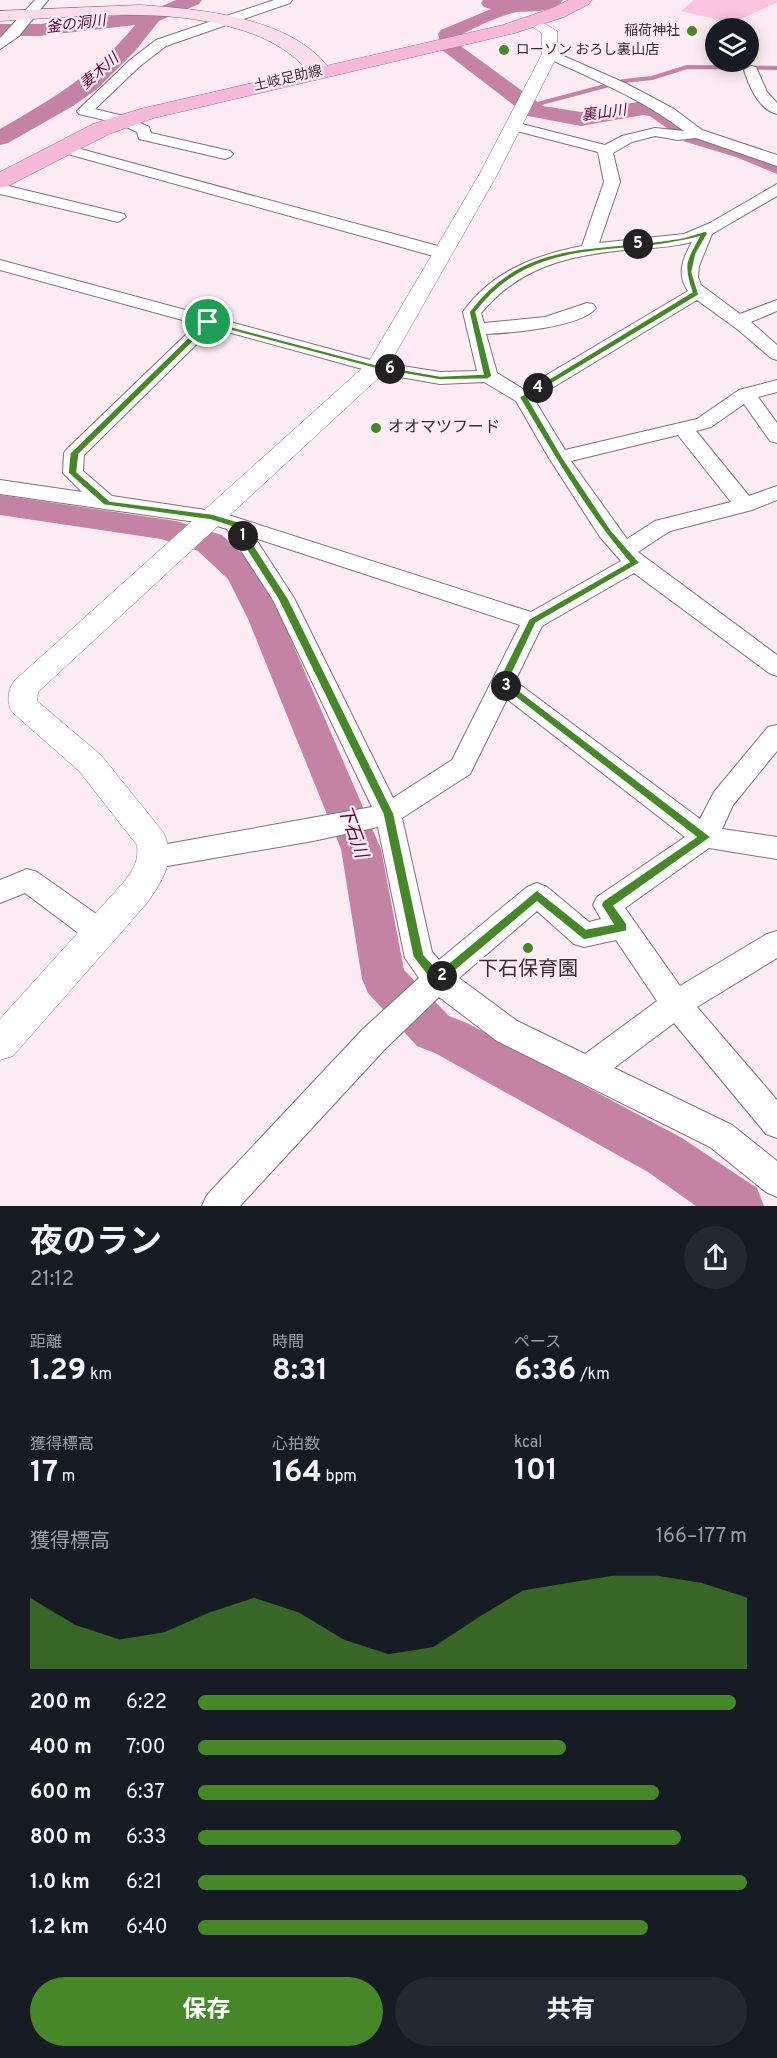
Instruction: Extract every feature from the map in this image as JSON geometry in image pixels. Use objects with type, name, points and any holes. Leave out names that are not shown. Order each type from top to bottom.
[{"type":"main road","name":"土岐足助線","points":[[0,182],[62,148],[123,120],[179,104],[533,22],[583,0]]},
{"type":"main road","points":[[0,16],[148,9],[187,11],[229,19],[274,35],[302,54],[322,72]]},
{"type":"street","points":[[0,45],[14,33],[42,0]]},
{"type":"street","points":[[225,154],[144,136],[144,130],[123,120],[84,111],[135,63],[161,43],[286,0]]},
{"type":"street","points":[[0,1044],[135,893],[151,870],[156,856],[152,841],[90,763],[22,704],[24,688],[33,676],[173,553],[224,521],[377,367],[522,111],[550,54],[549,31],[533,22]]},
{"type":"street","points":[[550,54],[660,107],[697,133],[754,151],[777,161]]},
{"type":"street","points":[[752,72],[756,88],[766,102],[777,110]]},
{"type":"street","points":[[522,111],[605,149],[614,148],[627,139],[655,132],[678,136],[697,133]]},
{"type":"street","points":[[62,148],[443,253]]},
{"type":"street","points":[[590,248],[594,230],[612,182],[605,149]]},
{"type":"street","points":[[0,189],[118,217]]},
{"type":"street","points":[[488,376],[472,312],[483,297],[515,272],[551,257],[590,248],[675,241],[705,233],[777,189]]},
{"type":"street","points":[[705,233],[692,254],[688,272],[696,293],[739,321],[777,354]]},
{"type":"street","points":[[0,265],[377,367],[440,378],[488,376],[523,397],[559,458],[608,532],[630,557],[777,667]]},
{"type":"street","points":[[523,397],[696,293]]},
{"type":"street","points":[[739,321],[777,305]]},
{"type":"street","points":[[476,329],[531,327],[587,308]]},
{"type":"street","points":[[107,503],[73,473],[74,453],[208,322]]},
{"type":"street","points":[[559,458],[704,423],[746,394],[777,386]]},
{"type":"street","points":[[746,394],[777,437]]},
{"type":"street","points":[[683,428],[745,505]]},
{"type":"street","points":[[0,487],[224,521],[532,621]]},
{"type":"street","points":[[156,856],[313,830],[388,814],[461,767],[532,621],[630,557],[663,526],[745,505],[777,493]]},
{"type":"street","points":[[224,521],[283,598],[388,814],[419,957],[438,979],[507,1031],[721,1136],[777,1181]]},
{"type":"street","points":[[502,683],[705,837],[777,848]]},
{"type":"street","points":[[777,734],[723,799],[705,837],[607,905],[675,1004],[777,1123]]},
{"type":"street","points":[[0,892],[27,880],[99,932]]},
{"type":"street","points":[[218,1206],[374,1040],[438,979],[537,895],[584,935],[622,927]]},
{"type":"street","points":[[587,1071],[675,1004],[777,943]]},
{"type":"shaded area","points":[[694,0],[777,0],[743,18],[711,18],[681,11]]},
{"type":"waterway","name":"妻木川","points":[[152,17],[192,0]]},
{"type":"waterway","name":"妻木川","points":[[491,3],[522,7],[553,0]]},
{"type":"waterway","name":"裏山川","points":[[513,7],[460,27],[448,34],[452,50],[536,111],[581,119],[643,108],[657,111],[694,137],[744,152],[777,167]]},
{"type":"waterway","name":"釜の洞川","points":[[0,30],[39,30],[152,17]]},
{"type":"waterway","name":"妻木川","points":[[0,138],[65,101],[89,84],[128,47],[152,17]]},
{"type":"waterway","points":[[530,106],[624,81],[652,78],[687,67],[777,68]]},
{"type":"waterway","name":"下石川","points":[[0,505],[164,529],[210,543],[242,573],[265,619],[361,849],[384,979],[433,1031],[451,1038],[665,1155],[739,1206]]},
{"type":"place","name":"稲荷神社","points":[[692,31]]},
{"type":"place","name":"ローソン おろし裏山店","points":[[504,50]]},
{"type":"place","name":"オオマツフード","points":[[376,428]]},
{"type":"place","name":"下石保育園","points":[[528,948]]},
{"type":"route","points":[[705,233],[692,254],[688,272],[696,293],[523,397],[559,458],[608,532],[635,563],[532,621],[502,683],[705,837],[607,905],[622,927],[584,935],[537,895],[438,979],[419,957],[388,814],[283,598],[235,525],[212,517],[107,503],[73,473],[74,453],[208,322],[377,367],[440,378],[488,376],[472,312],[483,297],[515,272],[551,257],[590,248],[675,241],[705,233]]}]
